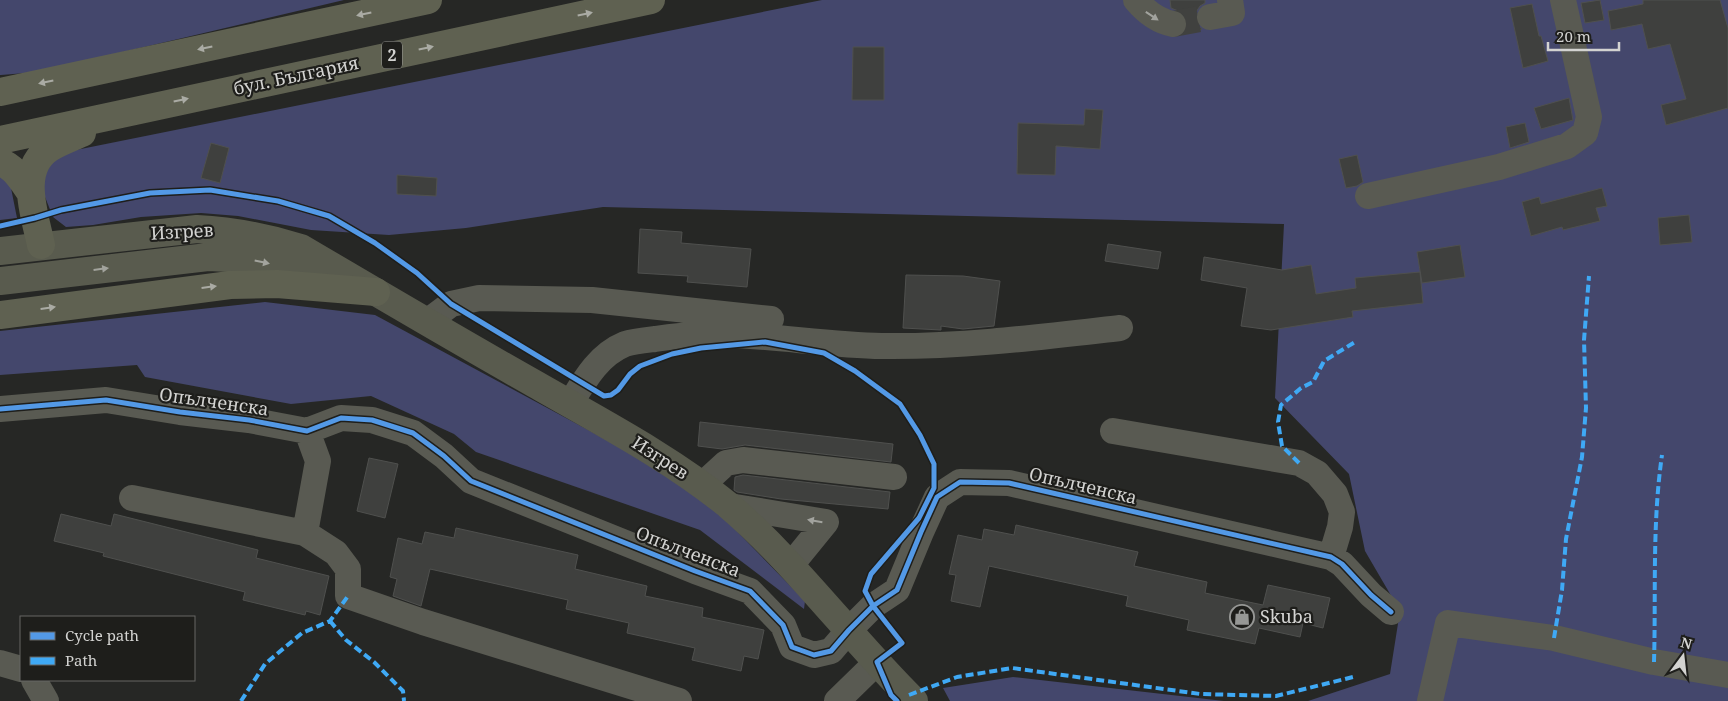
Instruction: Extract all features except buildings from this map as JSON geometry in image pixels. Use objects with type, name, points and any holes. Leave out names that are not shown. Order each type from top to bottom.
[{"type":"highway","points":[[5,89],[428,0]]},
{"type":"highway","name":"бул. България","points":[[0,140],[651,0]]},
{"type":"highway","points":[[41,245],[30,192],[35,166],[42,154],[50,148],[133,110]]},
{"type":"highway","points":[[0,162],[6,164],[17,173],[30,192]]},
{"type":"highway","points":[[0,315],[230,285],[366,286]]},
{"type":"main road","name":"Изгрев","points":[[0,251],[197,229],[226,230],[264,237],[301,248],[647,448],[702,485],[728,506],[791,565],[914,701]]},
{"type":"main road","name":"Изгрев","points":[[0,281],[208,256],[250,259],[366,286]]},
{"type":"street","points":[[1136,0],[1146,11],[1163,22],[1173,24]]},
{"type":"street","points":[[1210,17],[1232,13],[1230,0]]},
{"type":"street","points":[[1368,196],[1499,167],[1567,146],[1585,133],[1590,117],[1563,0]]},
{"type":"street","points":[[427,322],[451,304],[479,298],[592,300],[771,319]]},
{"type":"street","points":[[570,404],[587,376],[611,352],[626,344],[672,336],[707,334],[773,337],[826,343],[882,346],[997,342],[1120,328]]},
{"type":"street","name":"Опълченска","points":[[0,409],[106,400],[180,412],[249,420],[307,431],[341,418],[372,420],[413,433],[444,456],[471,481],[750,591],[783,625],[792,647],[814,655],[831,651],[848,630],[873,606],[897,590],[920,532],[937,497],[960,482],[1009,483],[1331,557]]},
{"type":"street","points":[[305,533],[318,461],[307,431]]},
{"type":"street","points":[[1114,431],[1299,463],[1317,473],[1335,494],[1342,512],[1340,528],[1331,557],[1342,564],[1371,595],[1391,612]]},
{"type":"street","points":[[702,485],[726,463],[744,460],[894,478]]},
{"type":"street","points":[[132,498],[305,533],[336,553],[348,569],[348,596],[422,622],[680,701]]},
{"type":"street","points":[[728,506],[826,522],[791,565]]},
{"type":"street","points":[[1430,701],[1448,623],[1554,638],[1654,662],[1728,675]]},
{"type":"street","points":[[837,701],[877,662]]},
{"type":"street","points":[[0,663],[20,669]]},
{"type":"street","points":[[35,681],[46,701]]},
{"type":"shaded area","points":[[0,0],[344,0],[38,72],[0,75]]},
{"type":"shaded area","points":[[822,0],[1728,0],[1728,701],[1308,701],[1390,674],[1400,611],[1365,551],[1349,474],[1275,398],[1284,224],[603,207],[466,228],[389,235],[311,230],[238,216],[201,213],[141,217],[93,225],[66,227],[53,217],[43,192],[43,179],[56,154]]},
{"type":"shaded area","points":[[0,172],[10,183],[17,218],[0,220]]},
{"type":"shaded area","points":[[265,302],[375,315],[668,473],[722,516],[805,601],[804,609],[700,530],[476,452],[454,434],[371,396],[291,404],[145,377],[137,365],[0,375],[0,331]]},
{"type":"shaded area","points":[[1013,677],[1224,701],[950,701],[943,688]]},
{"type":"tunnel","points":[[1173,24],[1210,17]]},
{"type":"marked path","points":[[1554,638],[1562,590],[1566,539],[1582,457],[1586,408],[1584,340],[1589,276]]},
{"type":"marked path","points":[[1299,463],[1282,446],[1278,422],[1281,405],[1301,388],[1313,382],[1324,361],[1355,342]]},
{"type":"marked path","points":[[1654,662],[1657,507],[1662,455]]},
{"type":"marked path","points":[[241,701],[265,664],[302,633],[330,621],[348,596]]},
{"type":"marked path","points":[[330,621],[346,640],[374,662],[403,691],[404,701]]},
{"type":"marked path","points":[[909,695],[957,677],[1012,668],[1200,694],[1276,696],[1353,677]]},
{"type":"cycle path","points":[[0,226],[61,210],[150,193],[210,190],[278,201],[329,216],[375,243],[417,273],[451,304],[604,396],[611,395],[618,390],[630,374],[640,366],[672,354],[701,348],[765,342],[824,353],[855,371],[900,404],[920,435],[934,464],[934,488],[919,518],[871,574],[865,591],[873,606],[902,643],[877,662],[891,695],[897,701]]},
{"type":"cycle path","points":[[0,409],[106,400],[180,412],[249,420],[307,431],[341,418],[372,420],[413,433],[444,456],[471,481],[695,571],[750,591],[783,625],[792,647],[814,655],[831,651],[873,606],[897,590],[937,497],[960,482],[1009,483],[1331,557],[1342,564],[1371,595],[1391,612]]},
{"type":"place","name":"Skuba","points":[[1242,617]]}]
